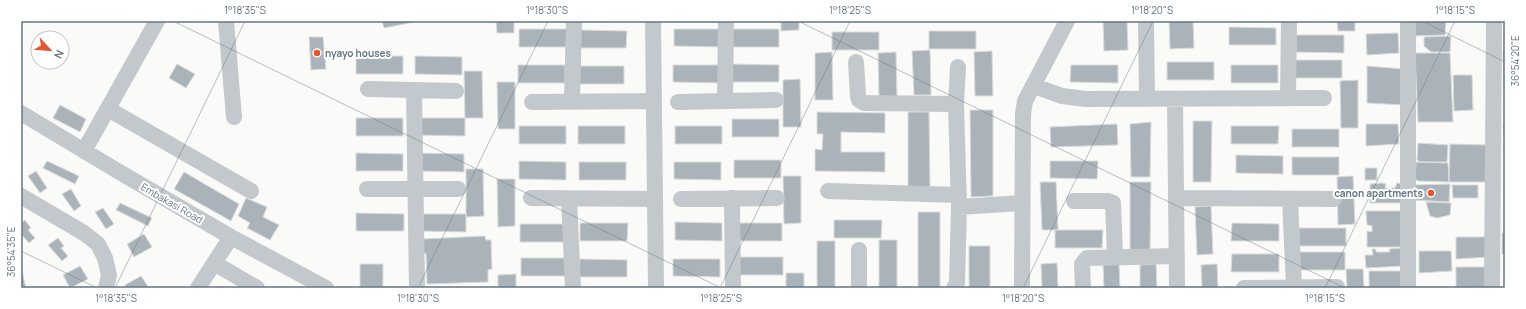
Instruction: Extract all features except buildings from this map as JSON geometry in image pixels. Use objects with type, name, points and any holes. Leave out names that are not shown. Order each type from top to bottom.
[{"type":"street","points":[[84,151],[157,21]]},
{"type":"street","points":[[226,21],[234,117]]},
{"type":"street","points":[[572,101],[574,21]]},
{"type":"street","points":[[653,21],[656,288]]},
{"type":"street","points":[[726,21],[726,101]]},
{"type":"street","points":[[1022,288],[1022,122],[1026,101],[1067,21]]},
{"type":"street","points":[[1146,21],[1147,98]]},
{"type":"street","points":[[1288,98],[1289,21]]},
{"type":"street","points":[[1408,21],[1408,288]]},
{"type":"street","points":[[1492,288],[1494,21]]},
{"type":"street","points":[[856,62],[858,96],[859,100],[864,103],[956,104]]},
{"type":"street","points":[[954,288],[956,283],[959,201],[956,104],[958,67]]},
{"type":"street","points":[[1034,86],[1062,96],[1086,99],[1324,98]]},
{"type":"street","points":[[368,89],[456,91]]},
{"type":"street","points":[[414,90],[417,288]]},
{"type":"street","points":[[1175,99],[1177,288]]},
{"type":"street","points":[[532,102],[654,100]]},
{"type":"street","points":[[678,102],[776,100]]},
{"type":"street","points":[[108,109],[251,191]]},
{"type":"street","name":"Embakasi Road","points":[[21,113],[231,237],[326,288]]},
{"type":"street","points":[[367,189],[458,189]]},
{"type":"street","points":[[828,191],[1021,204]]},
{"type":"street","points":[[21,196],[84,233],[98,244],[105,258],[109,275],[106,288]]},
{"type":"street","points":[[531,198],[655,199]]},
{"type":"street","points":[[732,198],[733,288]]},
{"type":"street","points":[[681,199],[777,198]]},
{"type":"street","points":[[1176,198],[1334,200]]},
{"type":"street","points":[[569,199],[572,288]]},
{"type":"street","points":[[1290,199],[1294,287]]},
{"type":"street","points":[[1074,201],[1108,201],[1113,203],[1115,256]]},
{"type":"street","points":[[198,288],[231,237]]},
{"type":"street","points":[[859,250],[859,288]]},
{"type":"street","points":[[1083,288],[1082,264],[1084,259],[1115,256],[1177,256]]},
{"type":"street","points":[[214,263],[257,288]]},
{"type":"street","points":[[1244,288],[1337,287]]},
{"type":"place","name":"nyayo houses","points":[[317,53]]},
{"type":"place","name":"canon apartments","points":[[1431,193]]}]
